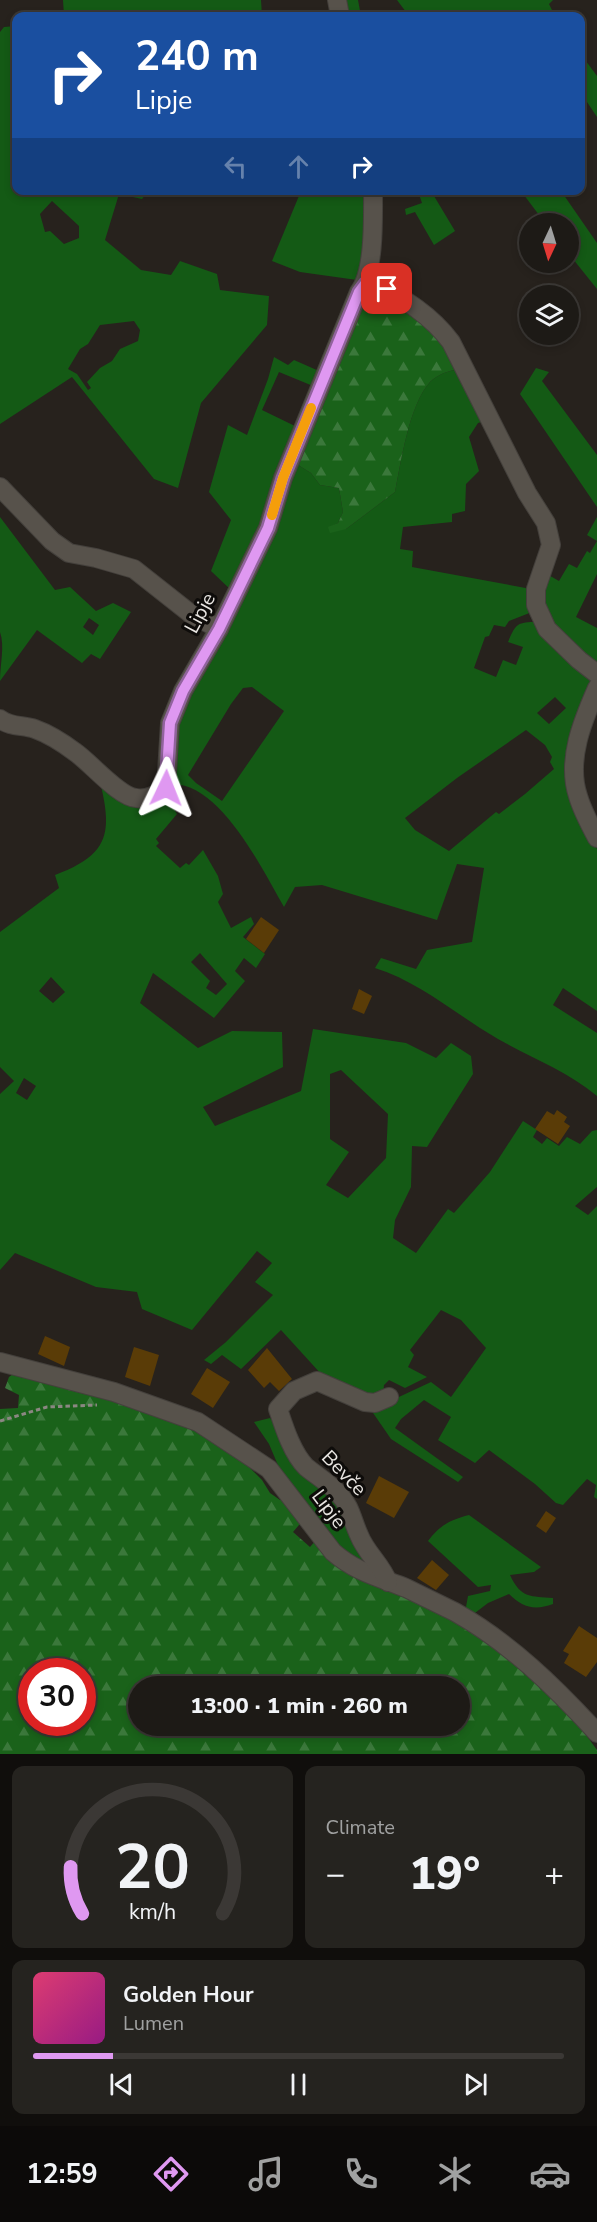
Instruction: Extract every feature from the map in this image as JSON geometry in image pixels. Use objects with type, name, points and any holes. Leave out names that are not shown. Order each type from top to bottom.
[{"type":"street","name":"Lipje","points":[[0,719],[17,726],[44,732],[74,751],[125,795],[136,798],[151,797],[166,788],[170,723],[183,691],[219,629],[268,528],[283,478],[359,292],[365,284],[373,236],[374,195]]},
{"type":"street","points":[[365,284],[370,281],[399,296],[427,315],[452,342],[527,493],[546,522],[551,545],[536,589],[536,605],[547,629],[597,674]]},
{"type":"street","points":[[0,487],[52,541],[69,553],[134,569],[191,614],[219,629]]},
{"type":"street","points":[[597,688],[585,716],[577,744],[574,774],[577,795],[597,838]]},
{"type":"street","name":"Lipje","points":[[0,1362],[114,1392],[198,1422],[269,1469],[333,1552],[345,1562],[366,1574],[456,1613],[500,1642],[557,1690],[597,1733]]},
{"type":"street","name":"Bevče","points":[[388,1582],[383,1568],[369,1552],[358,1534],[353,1515],[339,1494],[304,1465],[295,1450],[278,1408],[294,1391],[317,1381],[365,1402],[375,1403],[389,1397]]},
{"type":"path","points":[[0,1420],[47,1407],[102,1405]]},
{"type":"green space","points":[[63,0],[261,0],[262,12],[64,12]]},
{"type":"green space","points":[[344,0],[358,0],[360,12],[346,12]]},
{"type":"green space","points":[[397,0],[553,0],[549,4],[553,12],[406,12]]},
{"type":"green space","points":[[12,26],[12,195],[119,195],[105,240],[141,270],[171,275],[180,261],[217,274],[220,290],[269,296],[267,325],[201,403],[178,488],[154,479],[72,377],[0,424],[0,32],[4,27]],"holes":[[[52,201],[79,226],[79,238],[64,244],[50,231],[45,232],[40,214]],[[134,321],[140,330],[138,341],[120,349],[112,361],[100,368],[87,382],[91,388],[88,390],[77,374],[68,369],[80,349],[88,344],[100,325]]]},
{"type":"green space","points":[[585,60],[597,76],[597,117],[585,99]]},
{"type":"green space","points":[[124,195],[145,195],[142,199]]},
{"type":"green space","points":[[299,195],[369,195],[368,249],[357,280],[300,272],[272,261]]},
{"type":"green space","points":[[419,195],[433,195],[455,231],[434,245],[415,212],[406,215],[405,209],[422,203]]},
{"type":"green space","points":[[524,195],[564,195],[576,213],[538,213]]},
{"type":"green space","points":[[579,217],[597,243],[597,289],[579,266]]},
{"type":"green space","points":[[370,287],[432,326],[459,369],[436,377],[423,392],[411,419],[395,492],[346,529],[330,533],[328,527],[338,523],[343,512],[339,488],[320,485],[311,473],[295,463]]},
{"type":"green space","points":[[274,357],[288,365],[294,360],[319,371],[313,386],[279,372],[262,410],[297,427],[263,526],[231,590],[211,571],[231,520],[209,492],[228,425],[247,435]]},
{"type":"green space","points":[[536,368],[549,372],[542,381],[597,455],[597,507],[520,394]]},
{"type":"green space","points":[[459,369],[485,421],[478,423],[469,437],[479,471],[466,484],[465,511],[452,514],[452,522],[403,527],[400,549],[413,551],[412,567],[531,589],[532,612],[509,621],[505,627],[494,625],[489,636],[485,637],[474,668],[496,677],[503,660],[516,665],[523,647],[508,642],[512,632],[520,624],[534,622],[592,677],[592,687],[574,742],[590,836],[597,849],[597,1011],[563,988],[553,1005],[597,1033],[597,1096],[561,1072],[483,1030],[408,982],[375,968],[381,958],[416,969],[427,950],[472,942],[484,868],[457,864],[437,920],[322,885],[295,887],[284,907],[252,852],[223,813],[207,798],[190,788],[172,784],[172,728],[295,463],[311,473],[320,485],[339,488],[343,512],[338,523],[328,528],[346,529],[395,492],[411,419],[423,392],[430,382],[440,375]],"holes":[[[252,687],[284,711],[222,801],[188,775],[243,688]],[[555,697],[566,708],[549,724],[537,713]],[[526,730],[545,745],[552,757],[550,762],[554,769],[525,794],[499,814],[496,812],[449,851],[415,830],[405,818]]]},
{"type":"green space","points":[[0,517],[55,590],[70,587],[96,611],[113,603],[131,612],[100,659],[91,654],[82,663],[37,630],[0,681],[2,649]],"holes":[[[89,618],[99,625],[93,635],[83,627]]]},
{"type":"green space","points":[[597,517],[597,541],[587,535]]},
{"type":"green space","points":[[597,541],[597,574],[576,617],[597,628],[597,669],[545,618],[543,579],[545,573],[559,581],[569,564],[577,568],[587,551],[590,553]]},
{"type":"green space","points":[[100,782],[169,801],[177,814],[156,839],[159,843],[156,846],[180,868],[186,863],[189,865],[203,850],[218,876],[223,894],[218,902],[231,928],[251,917],[254,924],[243,937],[265,954],[256,968],[244,958],[235,971],[245,981],[214,1018],[153,973],[140,1003],[198,1048],[232,1031],[282,1032],[283,1067],[203,1107],[215,1126],[301,1091],[313,1029],[406,1043],[436,1058],[451,1043],[471,1056],[473,1074],[427,1147],[412,1146],[411,1187],[395,1220],[393,1238],[416,1253],[448,1209],[454,1213],[490,1172],[523,1121],[537,1130],[533,1137],[542,1144],[547,1138],[559,1146],[567,1137],[580,1144],[592,1131],[597,1130],[597,1187],[575,1206],[588,1215],[597,1206],[597,1499],[594,1497],[596,1485],[587,1479],[563,1505],[556,1503],[535,1484],[489,1450],[475,1463],[438,1440],[451,1417],[424,1400],[401,1419],[395,1428],[463,1477],[458,1482],[391,1439],[371,1410],[431,1382],[451,1397],[486,1348],[461,1320],[441,1310],[410,1350],[414,1355],[408,1367],[427,1377],[405,1388],[389,1380],[384,1385],[383,1395],[378,1399],[322,1375],[281,1330],[241,1369],[222,1355],[211,1364],[204,1360],[226,1342],[273,1295],[255,1282],[272,1263],[257,1251],[192,1330],[142,1309],[137,1292],[96,1287],[15,1253],[0,1270],[0,1094],[14,1081],[0,1067],[0,932],[59,888],[55,875],[73,867],[96,850],[105,829],[104,800]],"holes":[[[200,953],[227,984],[216,995],[206,988],[210,981],[191,962]],[[51,977],[65,992],[53,1003],[39,991]],[[341,1070],[388,1114],[386,1158],[348,1198],[326,1185],[349,1152],[330,1139],[330,1074]],[[24,1078],[36,1086],[27,1100],[16,1093]]]},
{"type":"green space","points":[[17,1371],[180,1421],[241,1459],[262,1480],[270,1493],[280,1500],[287,1500],[304,1519],[293,1532],[310,1547],[317,1539],[411,1597],[479,1635],[514,1663],[572,1716],[597,1750],[597,1754],[0,1754],[0,1409],[18,1408],[19,1395],[5,1388],[9,1377]]},
{"type":"green space","points":[[270,1418],[330,1493],[356,1543],[377,1567],[350,1562],[283,1477],[269,1444],[254,1422]]},
{"type":"green space","points":[[469,1515],[541,1567],[534,1572],[510,1575],[518,1588],[527,1595],[553,1598],[553,1604],[540,1607],[524,1605],[509,1594],[488,1603],[471,1616],[466,1607],[468,1596],[490,1591],[491,1585],[478,1587],[428,1541],[446,1524]]},
{"type":"building","points":[[261,917],[279,930],[264,953],[246,939]]},
{"type":"building","points":[[359,989],[372,996],[364,1014],[352,1009]]},
{"type":"building","points":[[557,1110],[567,1117],[564,1122],[570,1126],[558,1144],[535,1129],[547,1111],[554,1115]]},
{"type":"building","points":[[45,1336],[70,1347],[64,1366],[38,1354]]},
{"type":"building","points":[[134,1347],[159,1355],[150,1386],[125,1377]]},
{"type":"building","points":[[267,1348],[292,1379],[279,1391],[270,1382],[264,1388],[248,1370]]},
{"type":"building","points":[[207,1368],[230,1382],[213,1408],[191,1394]]},
{"type":"building","points":[[379,1476],[409,1492],[394,1518],[366,1503]]},
{"type":"building","points":[[546,1511],[556,1518],[546,1533],[536,1526]]},
{"type":"building","points":[[432,1560],[449,1575],[436,1590],[417,1578]]},
{"type":"building","points":[[579,1626],[597,1638],[597,1662],[586,1677],[564,1663],[569,1654],[563,1651]]},
{"type":"slow traffic","points":[[272,515],[283,478],[311,408]]},
{"type":"route","points":[[166,788],[170,723],[183,691],[219,629],[268,528],[283,478],[359,292],[370,281],[387,289]]}]
